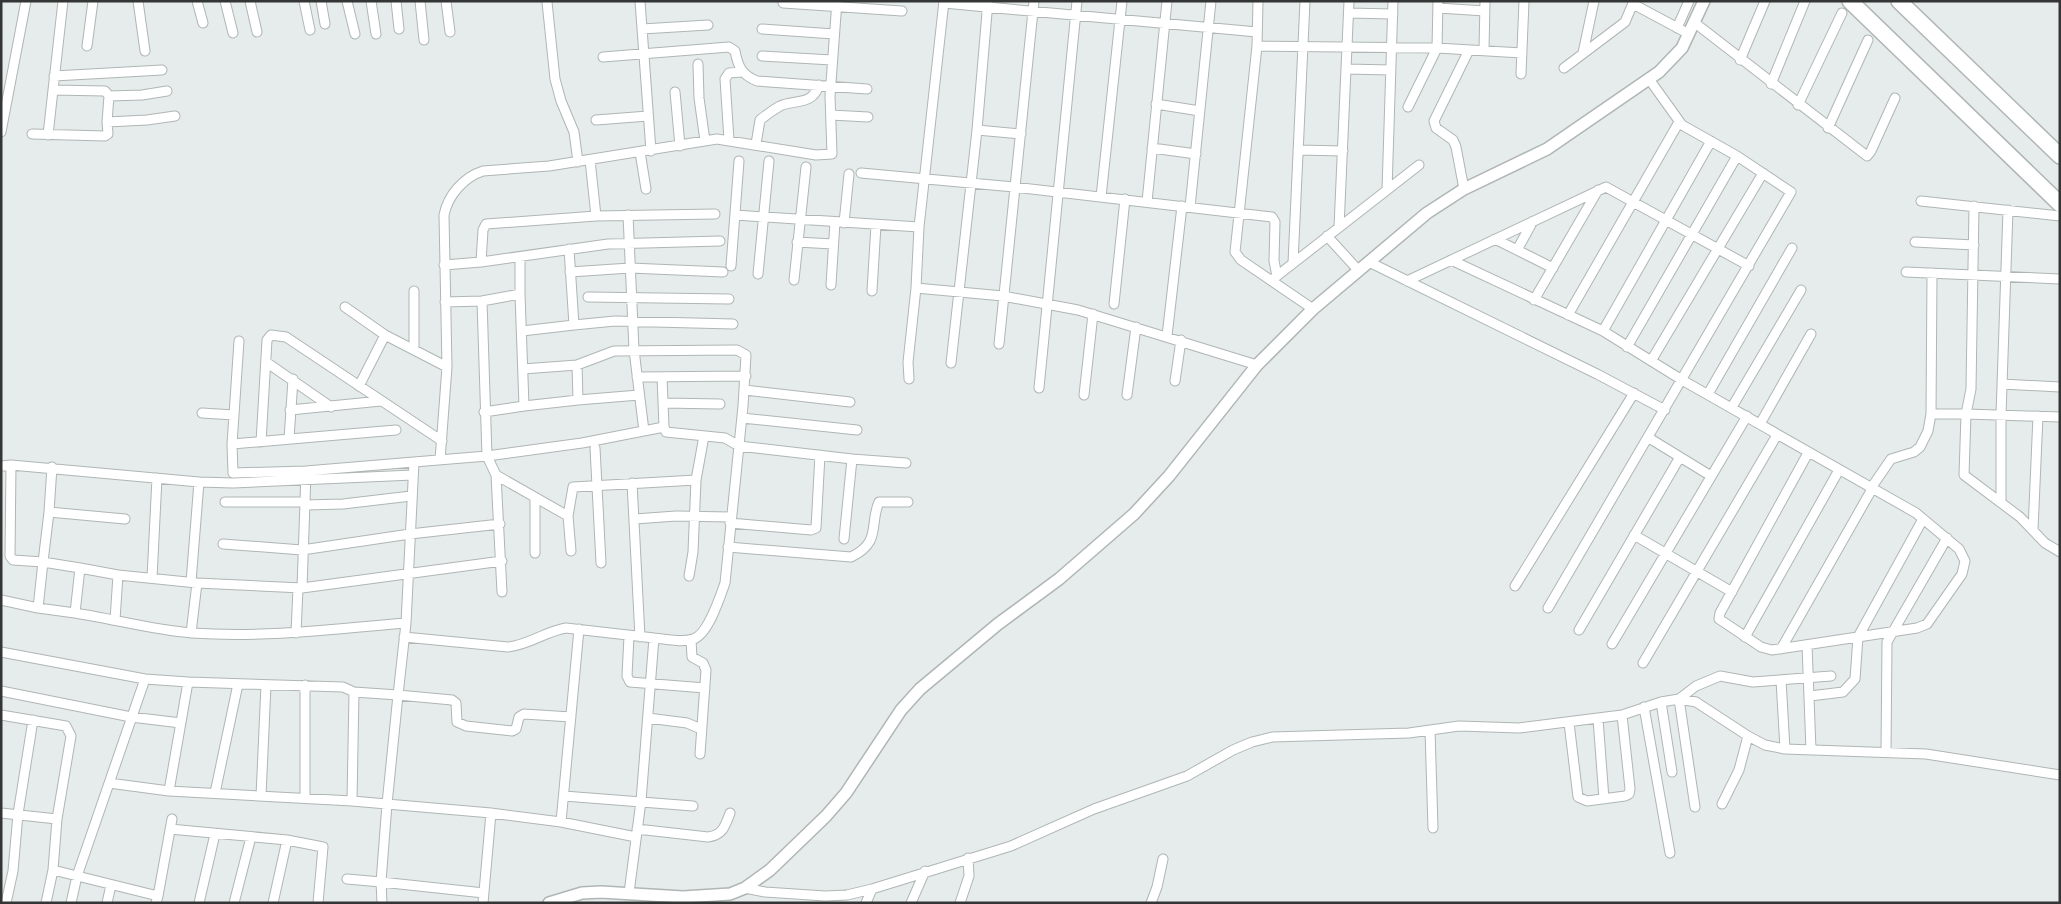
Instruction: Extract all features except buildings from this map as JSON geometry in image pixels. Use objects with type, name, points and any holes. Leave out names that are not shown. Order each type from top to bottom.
[{"type":"highway","points":[[1899,1],[2060,156]]},
{"type":"highway","points":[[1846,7],[2060,204]]},
{"type":"main road","points":[[549,903],[582,894],[629,893],[729,898],[770,870],[826,816],[860,772],[900,710],[920,689],[998,624],[1059,579],[1134,514],[1169,476],[1257,365],[1313,309],[1426,213],[1464,188],[1547,149],[1649,79],[1682,48],[1704,1]]},
{"type":"street","points":[[1,132],[26,1]]},
{"type":"street","points":[[48,135],[63,1]]},
{"type":"street","points":[[87,46],[93,1]]},
{"type":"street","points":[[138,1],[145,51]]},
{"type":"street","points":[[198,1],[203,23]]},
{"type":"street","points":[[225,1],[233,33]]},
{"type":"street","points":[[250,1],[257,32]]},
{"type":"street","points":[[304,1],[310,30]]},
{"type":"street","points":[[321,1],[325,24]]},
{"type":"street","points":[[347,1],[355,34]]},
{"type":"street","points":[[371,1],[376,34]]},
{"type":"street","points":[[396,1],[399,29]]},
{"type":"street","points":[[420,1],[424,40]]},
{"type":"street","points":[[446,1],[450,32]]},
{"type":"street","points":[[640,1],[651,150]]},
{"type":"street","points":[[1039,388],[1077,1]]},
{"type":"street","points":[[1101,197],[1122,1]]},
{"type":"street","points":[[1147,202],[1167,1]]},
{"type":"street","points":[[1167,336],[1186,207],[1196,154],[1211,1]]},
{"type":"street","points":[[1258,1],[1257,46],[1235,252],[1241,260],[1274,278],[1313,309]]},
{"type":"street","points":[[1293,263],[1305,1]]},
{"type":"street","points":[[1339,227],[1349,1]]},
{"type":"street","points":[[1387,190],[1393,1]]},
{"type":"street","points":[[1484,50],[1485,1]]},
{"type":"street","points":[[1521,74],[1524,1]]},
{"type":"street","points":[[1583,53],[1594,1]]},
{"type":"street","points":[[1677,28],[1689,1]]},
{"type":"street","points":[[1740,60],[1765,1]]},
{"type":"street","points":[[1771,84],[1805,1]]},
{"type":"street","points":[[547,2],[555,79],[561,102],[574,132],[578,162]]},
{"type":"street","points":[[909,379],[908,362],[916,288],[919,227],[944,2],[1033,6],[1076,15],[1164,25],[1257,32]]},
{"type":"street","points":[[783,3],[837,4],[902,11]]},
{"type":"street","points":[[1564,68],[1625,22],[1633,3],[1689,34]]},
{"type":"street","points":[[440,460],[447,367],[444,215],[448,203],[460,184],[473,174],[483,171],[578,162],[705,141],[729,140],[816,155],[829,155],[833,150],[831,86],[837,4]]},
{"type":"street","points":[[951,363],[977,130],[988,4]]},
{"type":"street","points":[[1408,107],[1437,48],[1438,5],[1485,11]]},
{"type":"street","points":[[999,344],[1033,6]]},
{"type":"street","points":[[1798,105],[1846,7]]},
{"type":"street","points":[[1349,13],[1392,14]]},
{"type":"street","points":[[1694,23],[1798,105],[1867,156],[1871,151],[1894,98]]},
{"type":"street","points":[[642,29],[708,25]]},
{"type":"street","points":[[762,28],[834,34]]},
{"type":"street","points":[[1828,128],[1868,40]]},
{"type":"street","points":[[1257,46],[1437,48],[1522,53]]},
{"type":"street","points":[[603,57],[729,47],[735,51],[737,63],[742,72],[758,81],[867,89]]},
{"type":"street","points":[[1464,188],[1456,147],[1452,140],[1436,128],[1434,121],[1469,50]]},
{"type":"street","points":[[762,56],[832,60]]},
{"type":"street","points":[[698,64],[699,98],[705,141]]},
{"type":"street","points":[[1346,69],[1391,70]]},
{"type":"street","points":[[54,76],[162,70]]},
{"type":"street","points":[[729,140],[725,79],[729,73],[742,72]]},
{"type":"street","points":[[1548,608],[1791,192],[1737,156],[1679,122],[1649,79]]},
{"type":"street","points":[[756,144],[760,120],[781,106],[808,101],[814,96],[819,85]]},
{"type":"street","points":[[32,134],[105,136],[108,134],[108,96],[105,91],[53,90]]},
{"type":"street","points":[[108,96],[142,95],[167,91]]},
{"type":"street","points":[[675,92],[680,146]]},
{"type":"street","points":[[1156,104],[1200,111]]},
{"type":"street","points":[[831,115],[868,117]]},
{"type":"street","points":[[108,122],[175,116]]},
{"type":"street","points":[[596,120],[648,116]]},
{"type":"street","points":[[1568,315],[1679,122]]},
{"type":"street","points":[[977,130],[1021,134]]},
{"type":"street","points":[[1603,331],[1711,141]]},
{"type":"street","points":[[1152,148],[1196,154]]},
{"type":"street","points":[[1298,150],[1342,151]]},
{"type":"street","points":[[640,152],[646,189]]},
{"type":"street","points":[[1627,346],[1737,156]]},
{"type":"street","points":[[590,160],[596,216]]},
{"type":"street","points":[[731,266],[739,161]]},
{"type":"street","points":[[758,274],[769,161]]},
{"type":"street","points":[[1274,278],[1419,165]]},
{"type":"street","points":[[794,280],[806,167]]},
{"type":"street","points":[[861,173],[1014,187],[1239,212],[1274,220],[1274,278]]},
{"type":"street","points":[[1651,361],[1763,173]]},
{"type":"street","points":[[831,285],[833,244],[840,222],[849,174]]},
{"type":"street","points":[[1407,281],[1598,190],[1610,188],[1749,266]]},
{"type":"street","points":[[1534,300],[1598,190]]},
{"type":"street","points":[[1114,304],[1125,200]]},
{"type":"street","points":[[1921,200],[2060,216]]},
{"type":"street","points":[[1974,206],[1971,389],[1966,414],[1964,476],[2001,502],[2045,543],[2060,552]]},
{"type":"street","points":[[2001,502],[2001,415],[2008,210]]},
{"type":"street","points":[[481,262],[483,230],[486,224],[596,216],[715,214]]},
{"type":"street","points":[[628,215],[634,350],[644,432]]},
{"type":"street","points":[[735,215],[919,227]]},
{"type":"street","points":[[1517,250],[1533,221]]},
{"type":"street","points":[[872,291],[876,225]]},
{"type":"street","points":[[1327,236],[1358,271]]},
{"type":"street","points":[[1495,239],[1553,268]]},
{"type":"street","points":[[444,265],[481,262],[630,242],[720,241]]},
{"type":"street","points":[[797,242],[833,244]]},
{"type":"street","points":[[1915,242],[1974,245]]},
{"type":"street","points":[[1708,394],[1792,248]]},
{"type":"street","points":[[569,250],[574,326]]},
{"type":"street","points":[[520,257],[524,406]]},
{"type":"street","points":[[1452,260],[1603,331],[1682,380],[1732,407],[1923,519],[1947,538],[1964,557],[1965,565],[1962,574],[1927,624],[1891,632],[1781,649],[1760,647],[1720,619],[1720,613],[1808,453]]},
{"type":"street","points":[[1369,262],[1665,410]]},
{"type":"street","points":[[570,272],[630,268],[723,272]]},
{"type":"street","points":[[1906,272],[2060,279]]},
{"type":"street","points":[[1781,649],[1872,488],[1891,459],[1914,452],[1920,447],[1928,431],[1931,414],[1932,273]]},
{"type":"street","points":[[916,288],[1003,296],[1093,314],[1257,365]]},
{"type":"street","points":[[1732,407],[1802,290]]},
{"type":"street","points":[[414,291],[414,350]]},
{"type":"street","points":[[445,302],[482,301],[520,294]]},
{"type":"street","points":[[588,296],[729,299]]},
{"type":"street","points":[[482,301],[484,412],[487,456],[496,475],[502,561],[502,592]]},
{"type":"street","points":[[345,307],[385,335],[447,367]]},
{"type":"street","points":[[1084,395],[1093,314]]},
{"type":"street","points":[[522,331],[632,321],[732,324]]},
{"type":"street","points":[[1127,395],[1136,327]]},
{"type":"street","points":[[1760,424],[1812,334]]},
{"type":"street","points":[[261,442],[268,336],[280,335],[442,441]]},
{"type":"street","points":[[359,386],[385,335]]},
{"type":"street","points":[[1175,381],[1181,340]]},
{"type":"street","points":[[233,484],[232,444],[239,341]]},
{"type":"street","points":[[404,637],[508,648],[554,630],[579,629],[629,636],[691,640],[704,631],[720,598],[728,547],[745,390],[746,354],[737,350],[634,350],[609,352],[576,365],[522,370]]},
{"type":"street","points":[[266,362],[331,406]]},
{"type":"street","points":[[576,365],[578,400]]},
{"type":"street","points":[[637,377],[746,376]]},
{"type":"street","points":[[662,377],[664,427],[668,432],[724,438],[739,446],[906,463]]},
{"type":"street","points":[[289,439],[293,379]]},
{"type":"street","points":[[2002,384],[2060,386]]},
{"type":"street","points":[[745,390],[850,402]]},
{"type":"street","points":[[1515,586],[1634,393]]},
{"type":"street","points":[[484,412],[578,400],[639,395]]},
{"type":"street","points":[[290,410],[381,401]]},
{"type":"street","points":[[663,403],[720,404]]},
{"type":"street","points":[[202,413],[234,414]]},
{"type":"street","points":[[1931,414],[2060,417]]},
{"type":"street","points":[[1612,644],[1747,416]]},
{"type":"street","points":[[2033,530],[2038,416]]},
{"type":"street","points":[[742,418],[857,430]]},
{"type":"street","points":[[1,466],[52,467],[233,484],[414,462],[487,456],[644,432],[664,427]]},
{"type":"street","points":[[232,444],[396,430]]},
{"type":"street","points":[[1643,663],[1777,435]]},
{"type":"street","points":[[689,576],[693,552],[696,480],[704,436]]},
{"type":"street","points":[[1649,438],[1711,476]]},
{"type":"street","points":[[595,448],[601,563]]},
{"type":"street","points":[[635,519],[694,516],[811,530],[816,528],[820,455]]},
{"type":"street","points":[[1579,630],[1680,457]]},
{"type":"street","points":[[844,539],[852,459]]},
{"type":"street","points":[[382,903],[381,882],[387,804],[406,623],[414,462]]},
{"type":"street","points":[[11,465],[10,556],[13,560],[43,562],[118,575],[194,583],[300,588],[502,561]]},
{"type":"street","points":[[38,608],[52,467]]},
{"type":"street","points":[[1745,637],[1839,470]]},
{"type":"street","points":[[233,473],[306,476],[413,475]]},
{"type":"street","points":[[496,475],[568,516]]},
{"type":"street","points":[[296,633],[306,476]]},
{"type":"street","points":[[152,578],[158,478]]},
{"type":"street","points":[[571,551],[568,516],[573,487],[696,480]]},
{"type":"street","points":[[190,633],[199,482]]},
{"type":"street","points":[[632,483],[640,637]]},
{"type":"street","points":[[225,502],[343,504],[411,496]]},
{"type":"street","points":[[535,498],[535,553]]},
{"type":"street","points":[[728,547],[851,557],[860,552],[870,541],[876,522],[879,502],[908,502]]},
{"type":"street","points":[[49,512],[126,519]]},
{"type":"street","points":[[1810,696],[1843,692],[1850,687],[1855,679],[1858,637],[1923,519]]},
{"type":"street","points":[[223,544],[302,550],[410,534],[500,524]]},
{"type":"street","points":[[1634,535],[1732,592]]},
{"type":"street","points":[[1886,752],[1886,651],[1891,632],[1947,538]]},
{"type":"street","points":[[75,613],[80,568]]},
{"type":"street","points":[[115,620],[118,575]]},
{"type":"street","points":[[1,600],[38,608],[190,633],[234,635],[296,633],[406,623]]},
{"type":"street","points":[[561,822],[579,629]]},
{"type":"street","points":[[629,636],[628,680],[634,684],[705,688]]},
{"type":"street","points":[[629,893],[641,801],[654,638]]},
{"type":"street","points":[[691,640],[692,657],[705,667],[700,754]]},
{"type":"street","points":[[1807,645],[1812,750]]},
{"type":"street","points":[[1,652],[145,679],[343,687],[354,692],[452,700],[456,703],[457,722],[466,726],[512,731],[516,729],[519,717],[524,714],[571,717]]},
{"type":"street","points":[[1679,699],[1696,686],[1720,676],[1752,682],[1831,676]]},
{"type":"street","points":[[71,903],[77,876],[145,679]]},
{"type":"street","points":[[1781,680],[1785,749]]},
{"type":"street","points":[[169,791],[188,682]]},
{"type":"street","points":[[215,793],[238,684]]},
{"type":"street","points":[[261,796],[266,685]]},
{"type":"street","points":[[305,798],[306,685]]},
{"type":"street","points":[[1,691],[131,717],[181,723]]},
{"type":"street","points":[[352,800],[354,692]]},
{"type":"street","points":[[745,888],[765,892],[825,896],[847,895],[872,889],[925,871],[1011,846],[1094,809],[1187,776],[1252,742],[1272,737],[1430,730],[1459,726],[1519,728],[1622,715],[1661,702],[1679,699],[1696,702],[1765,745],[1785,749],[1926,754],[2058,775]]},
{"type":"street","points":[[1679,699],[1695,807]]},
{"type":"street","points":[[1661,702],[1672,772]]},
{"type":"street","points":[[1644,707],[1670,853]]},
{"type":"street","points":[[1,715],[66,726],[71,736],[57,819],[53,870],[46,903]]},
{"type":"street","points":[[1569,723],[1578,797],[1587,801],[1604,799],[1629,794],[1622,715]]},
{"type":"street","points":[[648,718],[687,723],[701,729]]},
{"type":"street","points":[[1598,719],[1604,799]]},
{"type":"street","points":[[6,903],[14,871],[18,814],[33,720]]},
{"type":"street","points":[[1430,730],[1432,828]]},
{"type":"street","points":[[1722,804],[1739,770],[1748,736]]},
{"type":"street","points":[[109,783],[169,791],[352,800],[492,813],[637,833],[708,837],[716,836],[722,832],[730,813]]},
{"type":"street","points":[[564,796],[693,806]]},
{"type":"street","points":[[1,813],[57,819]]},
{"type":"street","points":[[348,879],[381,882],[483,898],[492,813]]},
{"type":"street","points":[[53,870],[111,885],[157,900],[172,819]]},
{"type":"street","points":[[170,829],[287,840],[323,846],[318,903]]},
{"type":"street","points":[[199,903],[216,834]]},
{"type":"street","points":[[234,903],[251,837]]},
{"type":"street","points":[[273,903],[287,840]]},
{"type":"street","points":[[960,903],[969,876],[968,858]]},
{"type":"street","points":[[1151,903],[1157,887],[1163,859]]},
{"type":"street","points":[[912,903],[925,871]]},
{"type":"street","points":[[108,903],[111,885]]},
{"type":"street","points":[[866,903],[872,889]]}]
